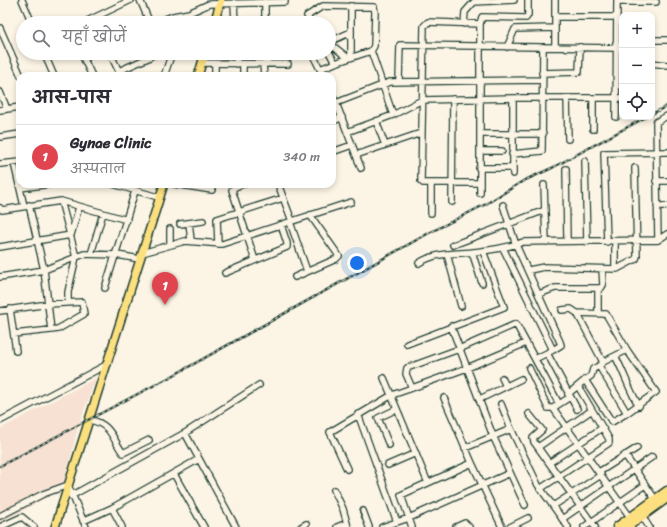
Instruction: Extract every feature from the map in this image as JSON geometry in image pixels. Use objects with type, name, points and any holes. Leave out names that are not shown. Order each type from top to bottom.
[{"type":"highway","points":[[627,527],[655,499],[667,491]]},
{"type":"highway","points":[[616,527],[630,517],[641,513],[667,498]]},
{"type":"main road","points":[[216,16],[221,2]]},
{"type":"main road","points":[[199,72],[203,60]]},
{"type":"main road","points":[[55,527],[108,364],[158,197],[162,188]]},
{"type":"street","points":[[22,0],[29,16]]},
{"type":"street","points":[[98,16],[131,0]]},
{"type":"street","points":[[140,0],[147,16]]},
{"type":"street","points":[[464,24],[465,10],[474,2],[514,0]]},
{"type":"street","points":[[480,193],[480,24],[482,17],[526,18],[528,15],[528,0]]},
{"type":"street","points":[[555,0],[555,47]]},
{"type":"street","points":[[619,63],[617,1],[656,2]]},
{"type":"street","points":[[178,16],[206,5],[221,2],[285,2]]},
{"type":"street","points":[[264,2],[265,16]]},
{"type":"street","points":[[234,3],[235,16]]},
{"type":"street","points":[[307,16],[321,6],[371,7],[375,9],[374,46],[371,51],[320,69]]},
{"type":"street","points":[[350,58],[351,6]]},
{"type":"street","points":[[555,17],[617,17]]},
{"type":"street","points":[[480,24],[425,23],[421,133],[421,181],[431,183],[480,183]]},
{"type":"street","points":[[0,28],[19,72]]},
{"type":"street","points":[[507,47],[513,31],[516,29],[554,28]]},
{"type":"street","points":[[336,39],[351,32]]},
{"type":"street","points":[[655,40],[667,40]]},
{"type":"street","points":[[399,80],[400,45],[618,47]]},
{"type":"street","points":[[336,47],[350,58]]},
{"type":"street","points":[[512,154],[541,153],[543,134],[543,47]]},
{"type":"street","points":[[542,73],[579,72],[580,47]]},
{"type":"street","points":[[371,51],[393,115]]},
{"type":"street","points":[[47,60],[52,72]]},
{"type":"street","points":[[85,60],[90,72]]},
{"type":"street","points":[[113,60],[119,72]]},
{"type":"street","points":[[124,72],[145,60]]},
{"type":"street","points":[[165,72],[170,60]]},
{"type":"street","points":[[239,60],[242,72]]},
{"type":"street","points":[[264,72],[266,60]]},
{"type":"street","points":[[315,60],[321,72]]},
{"type":"street","points":[[655,63],[667,65]]},
{"type":"street","points":[[202,64],[288,64]]},
{"type":"street","points":[[215,64],[215,72]]},
{"type":"street","points":[[361,168],[336,103],[399,80],[423,82],[542,80]]},
{"type":"street","points":[[0,92],[7,109]]},
{"type":"street","points":[[480,168],[513,171],[513,98]]},
{"type":"street","points":[[567,98],[568,139]]},
{"type":"street","points":[[593,98],[593,129]]},
{"type":"street","points":[[347,132],[393,115],[422,100],[619,98],[616,117]]},
{"type":"street","points":[[452,202],[453,99]]},
{"type":"street","points":[[0,110],[16,108]]},
{"type":"street","points":[[658,240],[655,152],[656,122],[667,116]]},
{"type":"street","points":[[336,120],[342,118]]},
{"type":"street","points":[[376,121],[385,145]]},
{"type":"street","points":[[356,155],[421,133]]},
{"type":"street","points":[[480,134],[543,134]]},
{"type":"street","points":[[0,137],[16,135]]},
{"type":"street","points":[[336,151],[352,145]]},
{"type":"street","points":[[480,151],[502,151]]},
{"type":"street","points":[[607,242],[604,153],[667,152]]},
{"type":"street","points":[[585,161],[587,242]]},
{"type":"street","points":[[0,164],[16,162]]},
{"type":"street","points":[[529,270],[544,267],[602,269],[620,268],[636,259],[635,168]]},
{"type":"street","points":[[566,169],[567,242]]},
{"type":"street","points":[[656,181],[667,181]]},
{"type":"street","points":[[431,183],[431,213]]},
{"type":"street","points":[[544,185],[546,242]]},
{"type":"street","points":[[20,188],[38,242],[44,270],[51,330]]},
{"type":"street","points":[[126,188],[158,197]]},
{"type":"street","points":[[199,188],[212,190]]},
{"type":"street","points":[[234,188],[232,190],[255,260]]},
{"type":"street","points":[[279,188],[307,271]]},
{"type":"street","points":[[105,288],[117,255],[136,191]]},
{"type":"street","points":[[218,244],[217,219],[283,198]]},
{"type":"street","points":[[0,208],[2,210],[26,205],[61,201],[127,220]]},
{"type":"street","points":[[61,201],[76,257],[69,288],[68,302]]},
{"type":"street","points":[[0,277],[44,270],[76,257],[91,254],[141,256],[170,245],[190,240],[218,244],[351,202]]},
{"type":"street","points":[[503,205],[516,245],[529,270],[561,343],[553,350],[534,359]]},
{"type":"street","points":[[657,206],[667,206]]},
{"type":"street","points":[[71,235],[80,207]]},
{"type":"street","points":[[453,245],[545,210]]},
{"type":"street","points":[[91,254],[103,213]]},
{"type":"street","points":[[295,277],[339,256],[310,215]]},
{"type":"street","points":[[180,224],[203,221]]},
{"type":"street","points":[[189,223],[190,240]]},
{"type":"street","points":[[225,273],[287,248],[287,243],[281,225]]},
{"type":"street","points":[[170,229],[170,245]]},
{"type":"street","points":[[419,263],[435,256],[503,248],[523,242],[615,242],[658,240],[667,234]]},
{"type":"street","points":[[0,247],[38,242],[71,235]]},
{"type":"street","points":[[615,242],[615,268]]},
{"type":"street","points":[[503,248],[553,350]]},
{"type":"street","points":[[407,344],[504,307],[483,251]]},
{"type":"street","points":[[472,252],[482,283]]},
{"type":"street","points":[[447,254],[461,306]]},
{"type":"street","points":[[539,294],[556,288],[598,289],[602,287],[602,269]]},
{"type":"street","points":[[598,289],[598,312]]},
{"type":"street","points":[[0,311],[48,304],[82,302],[84,314],[58,329],[14,334]]},
{"type":"street","points":[[562,310],[571,309],[577,313],[627,414]]},
{"type":"street","points":[[10,310],[16,351]]},
{"type":"street","points":[[577,313],[598,312],[608,315],[627,350],[656,392],[614,422],[610,421],[585,380]]},
{"type":"street","points":[[412,388],[406,374],[407,368],[459,349],[515,324],[518,326],[559,404]]},
{"type":"street","points":[[451,326],[493,436],[525,505]]},
{"type":"street","points":[[347,469],[330,433],[332,430],[392,396],[467,368],[526,342]]},
{"type":"street","points":[[553,408],[591,376],[593,369],[627,350]]},
{"type":"street","points":[[547,353],[577,409]]},
{"type":"street","points":[[615,356],[626,375],[630,391],[638,406]]},
{"type":"street","points":[[0,421],[108,364]]},
{"type":"street","points":[[529,368],[548,407],[553,408],[630,517]]},
{"type":"street","points":[[384,378],[428,483]]},
{"type":"street","points":[[502,378],[506,386]]},
{"type":"street","points":[[480,399],[520,379]]},
{"type":"street","points":[[71,496],[185,433],[259,385]]},
{"type":"street","points":[[540,489],[588,459],[609,443],[578,386]]},
{"type":"street","points":[[444,398],[465,448],[502,527]]},
{"type":"street","points":[[501,404],[511,429],[540,489],[568,527]]},
{"type":"street","points":[[389,444],[378,418],[398,409]]},
{"type":"street","points":[[538,447],[592,410]]},
{"type":"street","points":[[358,414],[397,522]]},
{"type":"street","points":[[529,414],[542,430],[533,438],[538,447],[594,527]]},
{"type":"street","points":[[90,420],[98,422],[107,428],[123,453],[149,440]]},
{"type":"street","points":[[549,463],[602,428]]},
{"type":"street","points":[[465,448],[511,429]]},
{"type":"street","points":[[185,433],[234,526]]},
{"type":"street","points":[[553,506],[636,448]]},
{"type":"street","points":[[388,465],[416,453]]},
{"type":"street","points":[[625,455],[655,499]]},
{"type":"street","points":[[562,519],[652,457]]},
{"type":"street","points":[[83,521],[112,508],[199,459]]},
{"type":"street","points":[[412,527],[401,495],[472,463]]},
{"type":"street","points":[[382,527],[409,518],[510,473]]},
{"type":"street","points":[[174,474],[204,527]]},
{"type":"street","points":[[0,516],[43,494],[68,485],[71,496],[86,527]]},
{"type":"street","points":[[584,527],[645,485]]},
{"type":"street","points":[[334,490],[343,509],[347,525],[337,527]]},
{"type":"street","points":[[112,508],[122,527]]},
{"type":"street","points":[[364,511],[369,527]]},
{"type":"street","points":[[641,513],[650,527]]},
{"type":"street","points":[[0,527],[22,517],[34,527]]},
{"type":"street","points":[[510,527],[528,518]]},
{"type":"street","points":[[456,527],[465,523],[469,527]]},
{"type":"shaded area","points":[[96,378],[78,427],[63,488],[0,523],[0,429]]},
{"type":"railway","points":[[655,112],[667,106]]},
{"type":"railway","points":[[0,466],[174,375],[429,233],[486,204],[523,181],[552,168],[640,120]]},
{"type":"place","name":"Gynae Clinic","points":[[165,305]]}]
